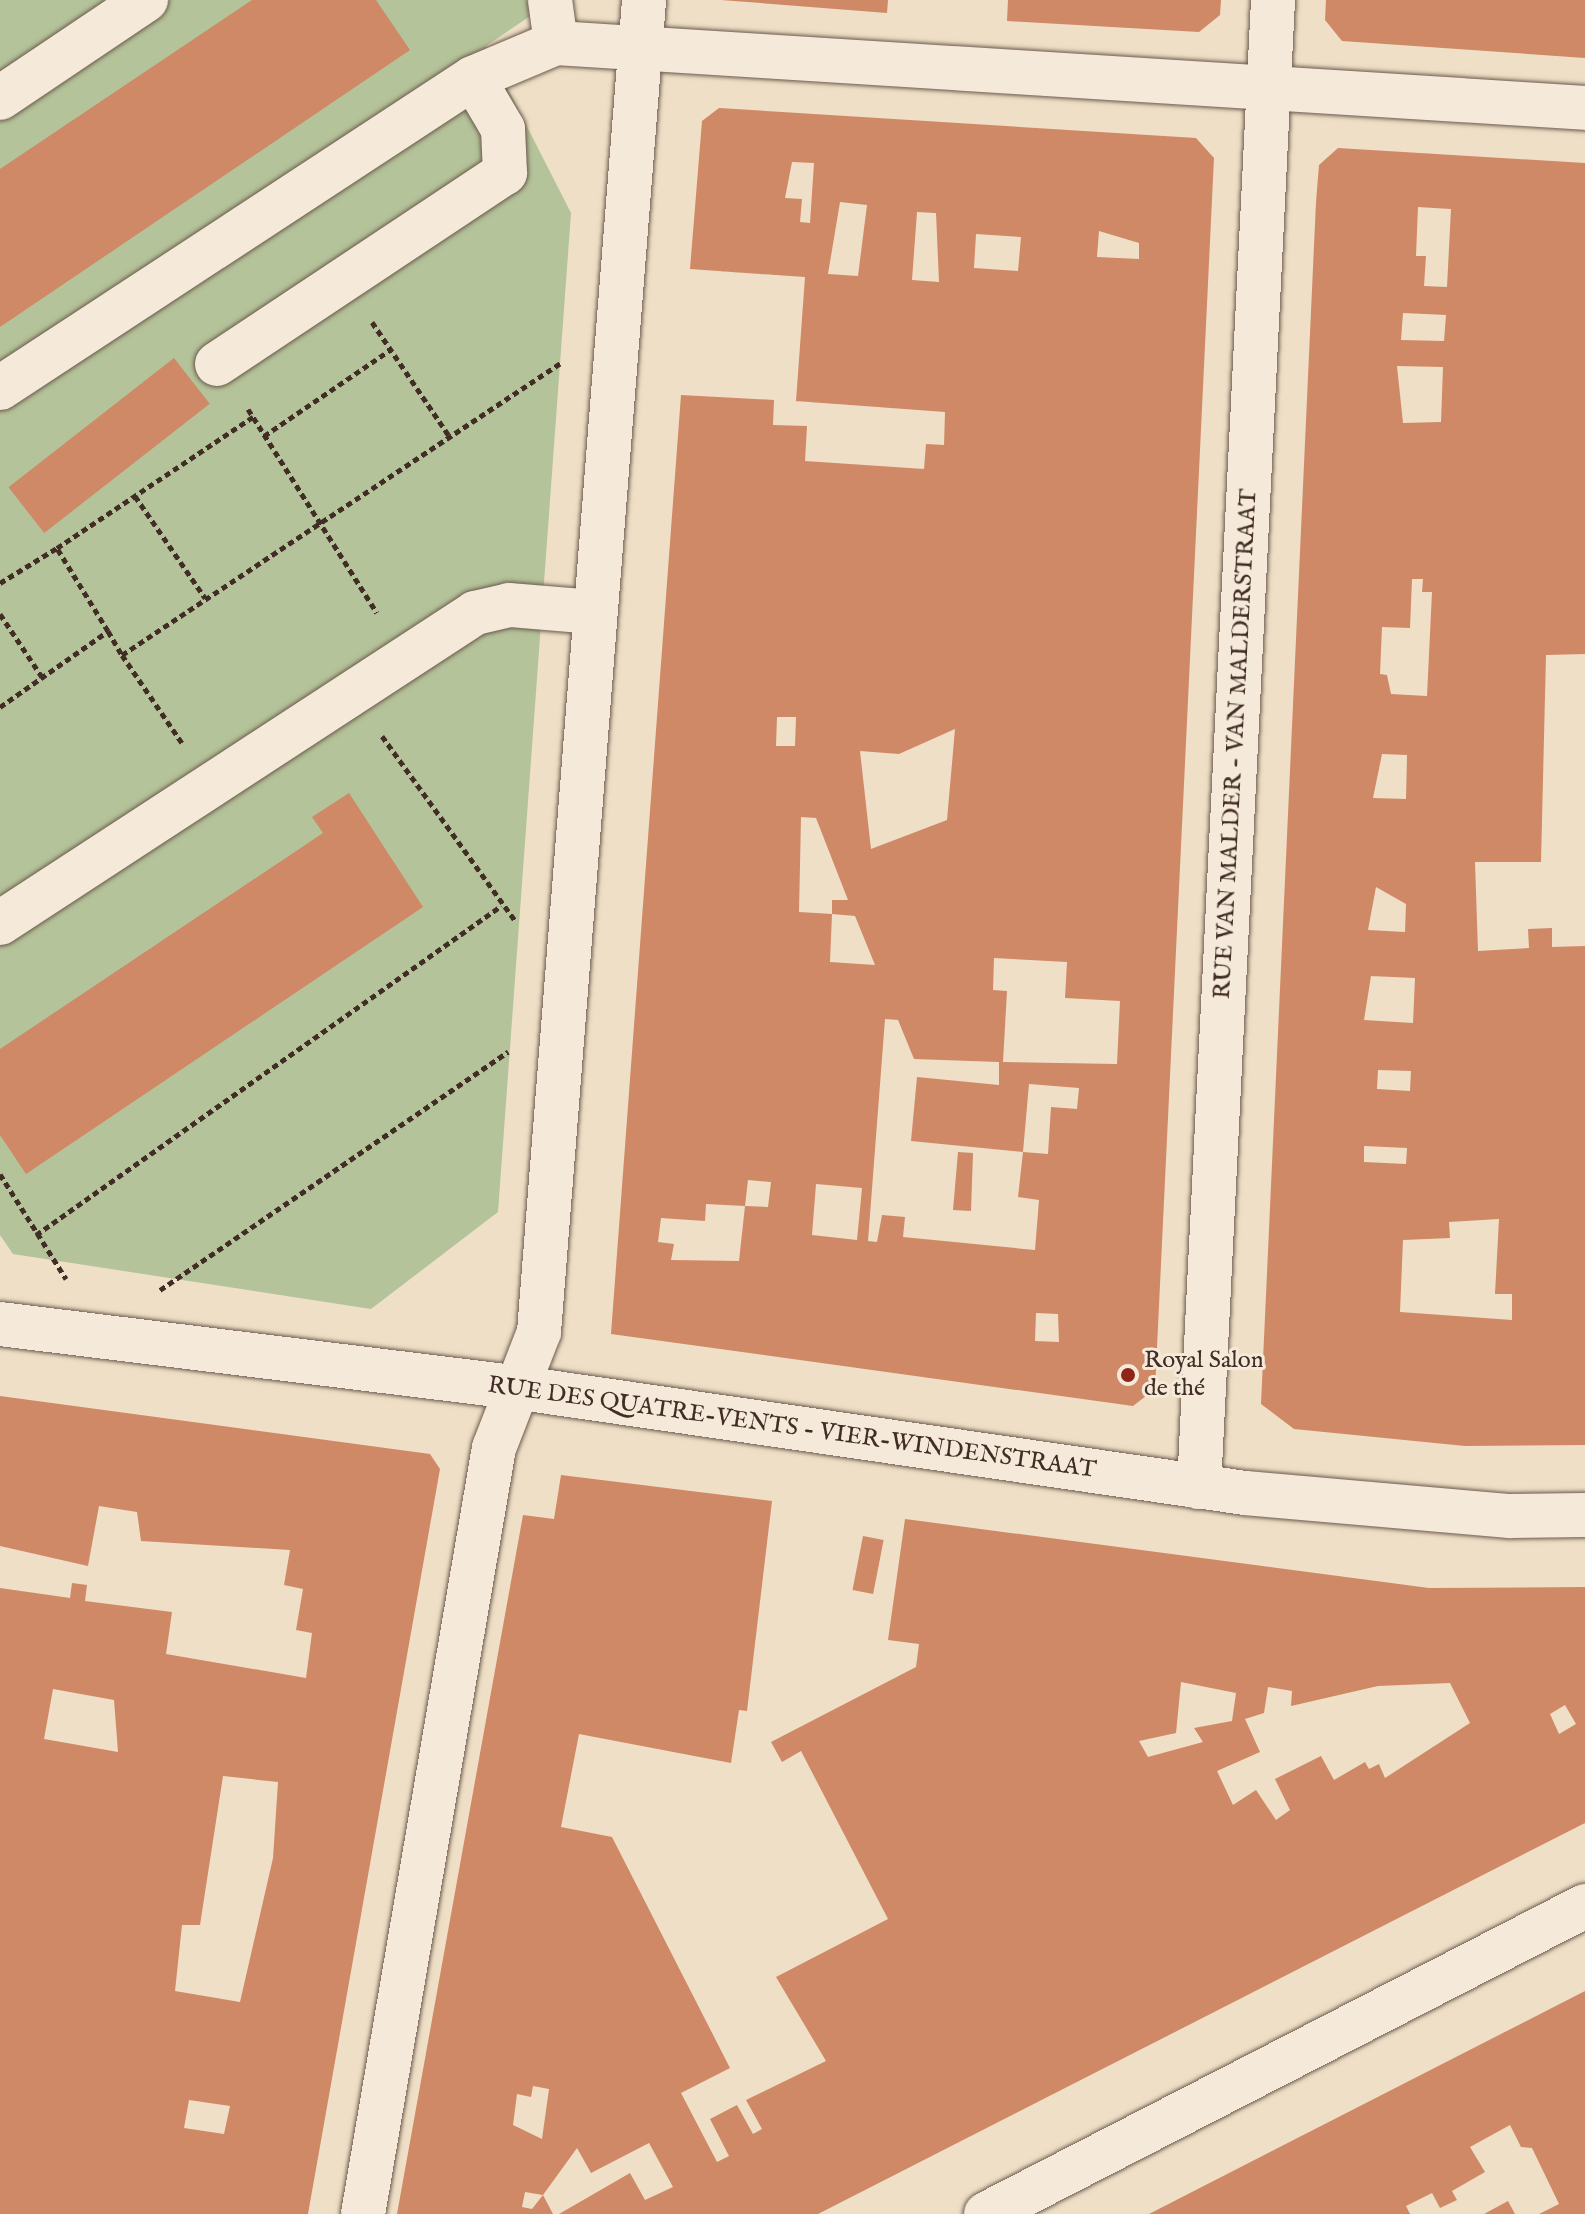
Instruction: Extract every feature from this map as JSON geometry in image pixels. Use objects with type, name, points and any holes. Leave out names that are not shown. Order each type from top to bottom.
[{"type":"street","points":[[0,98],[146,0]]},
{"type":"street","points":[[550,0],[556,43]]},
{"type":"street","points":[[363,2214],[494,1448],[521,1388],[539,1332],[644,0]]},
{"type":"street","name":"RUE VAN MALDER - VAN MALDERSTRAAT","points":[[1199,1487],[1273,0]]},
{"type":"street","points":[[0,388],[473,78],[556,43],[1585,108]]},
{"type":"street","points":[[217,364],[505,173],[503,129],[473,78]]},
{"type":"street","points":[[0,923],[404,654],[475,613],[509,605],[594,612]]},
{"type":"street","name":"RUE DES QUATRE-VENTS - VIER-WINDENSTRAAT","points":[[0,1324],[521,1388],[1199,1487],[1510,1516],[1585,1515]]},
{"type":"street","points":[[986,2214],[1585,1906]]},
{"type":"path","points":[[345,280],[450,437]]},
{"type":"path","points":[[264,436],[390,350]]},
{"type":"path","points":[[122,655],[558,362],[571,362]]},
{"type":"path","points":[[217,364],[404,654]]},
{"type":"path","points":[[0,583],[253,417]]},
{"type":"path","points":[[135,496],[205,598]]},
{"type":"path","points":[[57,548],[122,655],[210,784]]},
{"type":"path","points":[[0,614],[42,677]]},
{"type":"path","points":[[0,707],[108,631]]},
{"type":"path","points":[[374,726],[501,906],[516,923],[528,923]]},
{"type":"path","points":[[36,1235],[501,906]]},
{"type":"path","points":[[0,1174],[36,1235],[106,1337],[185,1268],[507,1051],[521,1053]]},
{"type":"green space","points":[[0,0],[526,0],[536,12],[486,46],[571,213],[498,1212],[371,1309],[13,1254],[0,1235]]},
{"type":"building","points":[[252,0],[376,0],[410,50],[0,327],[0,169]]},
{"type":"building","points":[[721,0],[888,0],[887,13]]},
{"type":"building","points":[[1008,0],[1221,0],[1220,15],[1199,32],[1007,21]]},
{"type":"building","points":[[1326,0],[1585,0],[1585,58],[1342,41],[1325,20]]},
{"type":"building","points":[[719,108],[1196,138],[1214,158],[1155,1389],[1133,1406],[611,1334],[681,395],[774,400],[773,425],[807,426],[805,461],[924,469],[926,444],[944,445],[945,412],[796,401],[805,277],[690,269],[702,121]],"holes":[[[792,162],[814,163],[810,223],[800,222],[802,199],[785,198]],[[840,202],[867,205],[858,276],[828,274]],[[917,212],[936,213],[939,282],[912,280]],[[1099,231],[1139,243],[1139,259],[1097,257]],[[976,234],[1021,237],[1018,271],[974,268]],[[777,717],[796,717],[795,746],[776,746]],[[955,729],[947,820],[871,849],[860,751],[899,754]],[[801,817],[816,818],[848,900],[832,900],[832,914],[799,912]],[[832,914],[855,916],[875,965],[830,962]],[[994,958],[1067,962],[1065,998],[1120,1001],[1117,1064],[1003,1062],[1007,991],[993,990]],[[885,1019],[898,1020],[914,1059],[999,1062],[999,1085],[917,1077],[911,1141],[1023,1152],[1018,1197],[1039,1200],[1035,1250],[903,1237],[905,1217],[882,1215],[877,1242],[868,1241]],[[1029,1084],[1079,1088],[1077,1109],[1051,1107],[1048,1154],[1023,1152]],[[748,1180],[771,1182],[768,1207],[745,1206]],[[816,1184],[862,1188],[857,1240],[812,1235]],[[706,1204],[745,1206],[739,1261],[671,1260],[674,1244],[658,1242],[661,1218],[705,1221]],[[1036,1313],[1058,1314],[1059,1342],[1035,1341]]]},
{"type":"building","points":[[1338,148],[1585,163],[1585,654],[1546,655],[1541,862],[1475,862],[1478,951],[1529,948],[1528,929],[1552,928],[1552,947],[1585,946],[1585,1445],[1465,1446],[1294,1429],[1261,1404],[1319,165]],"holes":[[[1418,207],[1451,209],[1447,287],[1424,286],[1426,256],[1416,256]],[[1403,313],[1446,315],[1444,341],[1401,340]],[[1397,366],[1443,367],[1441,422],[1403,423]],[[1412,579],[1423,579],[1422,592],[1432,592],[1427,696],[1391,694],[1387,675],[1380,674],[1382,627],[1410,628]],[[1382,754],[1407,755],[1406,799],[1373,798]],[[1376,887],[1406,904],[1405,932],[1368,930]],[[1371,976],[1415,978],[1413,1023],[1364,1020]],[[1378,1070],[1411,1071],[1410,1091],[1377,1089]],[[1364,1146],[1407,1148],[1406,1164],[1364,1162]],[[1499,1219],[1495,1294],[1512,1294],[1512,1320],[1400,1312],[1403,1240],[1450,1238],[1449,1222]]]},
{"type":"building","points":[[174,358],[210,404],[44,533],[9,487]]},
{"type":"building","points":[[349,793],[423,907],[26,1174],[0,1135],[0,1049],[323,833],[312,817]]},
{"type":"building","points":[[958,1152],[973,1153],[971,1211],[953,1210]]},
{"type":"building","points":[[0,1396],[430,1454],[440,1469],[308,2214],[0,2214],[0,1588],[70,1598],[72,1583],[87,1585],[85,1601],[172,1612],[166,1654],[306,1678],[312,1633],[296,1630],[303,1589],[284,1585],[290,1550],[141,1541],[137,1512],[99,1506],[88,1566],[0,1546]],"holes":[[[53,1689],[114,1700],[118,1752],[44,1739]],[[223,1776],[278,1782],[273,1858],[240,2002],[175,1991],[182,1925],[200,1925]],[[189,2100],[230,2106],[224,2134],[184,2128]]]},
{"type":"building","points":[[561,1475],[772,1501],[747,1711],[739,1710],[731,1763],[579,1734],[561,1827],[612,1837],[730,2068],[681,2093],[717,2162],[729,2156],[710,2119],[737,2105],[753,2134],[762,2129],[746,2100],[826,2061],[776,1977],[888,1919],[801,1751],[782,1762],[771,1742],[916,1667],[919,1644],[888,1640],[905,1519],[1429,1588],[1585,1587],[1585,1823],[818,2214],[559,2214],[630,2173],[645,2200],[673,2187],[649,2143],[591,2173],[577,2148],[543,2195],[553,2214],[397,2214],[523,1515],[554,1519]],"holes":[[[1181,1682],[1236,1693],[1232,1721],[1194,1728],[1203,1742],[1148,1757],[1139,1741],[1176,1733]],[[1450,1683],[1470,1723],[1385,1778],[1379,1764],[1369,1769],[1365,1762],[1334,1780],[1321,1756],[1275,1779],[1290,1810],[1276,1820],[1256,1790],[1233,1805],[1217,1771],[1260,1752],[1245,1719],[1264,1713],[1268,1687],[1292,1691],[1291,1706],[1378,1686]],[[1565,1705],[1576,1724],[1559,1734],[1550,1714]],[[533,2086],[549,2089],[542,2139],[513,2125],[517,2094],[531,2097]],[[525,2192],[543,2195],[532,2209],[522,2207]]]},
{"type":"building","points":[[863,1536],[884,1540],[873,1594],[853,1590]]},
{"type":"building","points":[[1585,1991],[1585,2214],[1539,2214],[1559,2204],[1532,2148],[1521,2147],[1510,2125],[1470,2147],[1485,2172],[1452,2191],[1457,2200],[1440,2208],[1432,2193],[1406,2206],[1410,2214],[1149,2214]]},
{"type":"building","points":[[1508,2201],[1515,2214],[1484,2214]]},
{"type":"place","name":"Royal Salon de thé","points":[[1128,1375]]}]
